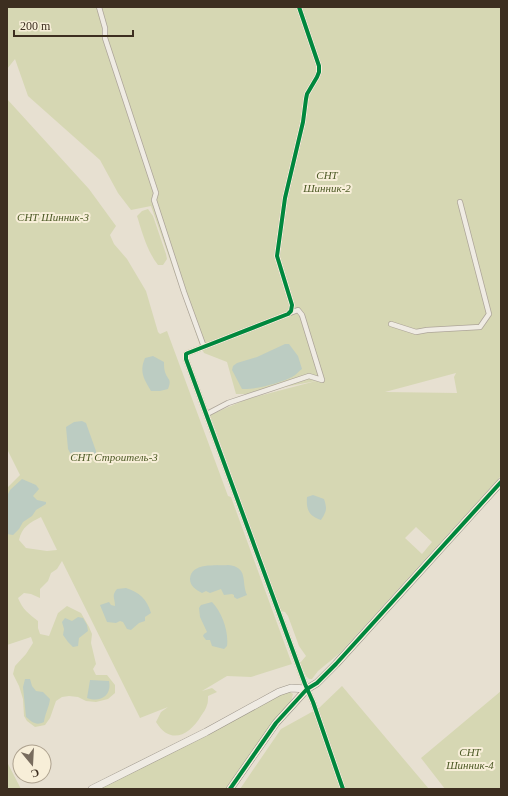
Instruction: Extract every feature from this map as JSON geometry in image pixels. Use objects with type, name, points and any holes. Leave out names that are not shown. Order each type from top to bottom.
[{"type":"street","points":[[99,7],[105,28],[105,38],[156,193],[154,200],[184,292],[204,346]]},
{"type":"street","points":[[288,314],[292,305],[277,256],[281,220],[307,94],[319,72],[319,66],[299,7]]},
{"type":"street","points":[[391,324],[416,332],[480,326],[489,314],[460,202]]},
{"type":"street","points":[[207,414],[228,403],[309,376],[322,380],[302,314],[298,310],[204,346],[186,354],[186,358],[343,789]]},
{"type":"street","points":[[230,789],[276,723],[307,689],[317,683],[336,664],[501,482]]},
{"type":"street","points":[[92,789],[206,732],[279,692],[291,688],[307,689]]},
{"type":"green space","name":"СНТ Шинник-2","points":[[7,7],[501,7],[501,476],[340,653],[318,671],[312,679],[309,679],[306,676],[300,663],[306,656],[299,646],[288,616],[285,612],[281,611],[210,415],[247,399],[316,381],[248,394],[236,394],[227,362],[204,353],[200,345],[151,206],[131,210],[118,193],[100,160],[28,96],[15,59],[7,69]],"holes":[[[456,373],[454,377],[457,393],[385,392]],[[416,527],[432,542],[422,554],[405,538]]]},
{"type":"green space","name":"СНТ Строитель-3","points":[[7,99],[89,189],[116,226],[110,235],[114,244],[127,259],[146,291],[158,332],[160,334],[167,331],[228,496],[231,497],[292,664],[251,677],[227,676],[202,691],[212,688],[217,692],[208,696],[208,703],[205,709],[191,729],[179,735],[167,734],[156,722],[161,712],[168,707],[140,718],[62,561],[57,569],[51,573],[48,581],[40,589],[40,598],[24,593],[18,598],[24,608],[38,621],[40,634],[49,636],[58,613],[67,606],[81,613],[92,634],[91,643],[96,664],[93,669],[96,675],[107,675],[115,685],[115,693],[108,699],[96,702],[86,701],[78,697],[62,697],[56,701],[50,718],[45,725],[35,727],[27,721],[24,716],[23,699],[13,674],[15,666],[26,654],[33,643],[31,637],[7,645],[7,488],[20,475],[7,449]],"holes":[[[41,517],[57,550],[47,551],[26,548],[19,540],[20,536],[30,523]]]},
{"type":"green space","points":[[148,209],[153,216],[166,254],[167,259],[163,265],[158,265],[154,260],[145,241],[137,216],[142,211]]},
{"type":"green space","points":[[342,686],[429,789],[240,789],[281,729],[319,708]]},
{"type":"green space","name":"СНТ Шинник-4","points":[[501,691],[501,789],[445,789],[421,758]]},
{"type":"green space","points":[[286,692],[293,694],[291,702],[227,789],[99,789]]},
{"type":"green space","points":[[7,762],[12,772],[12,784],[18,784],[21,789],[7,789]]},
{"type":"shaded area","points":[[285,344],[289,344],[298,356],[302,369],[293,376],[281,382],[267,386],[242,389],[232,370],[233,366],[237,363],[257,357]]},
{"type":"shaded area","points":[[153,356],[164,362],[165,372],[170,381],[168,389],[151,391],[144,379],[142,371],[143,363],[145,358]]},
{"type":"shaded area","points":[[82,421],[86,423],[96,451],[96,456],[84,463],[75,462],[68,449],[66,427],[74,422]]},
{"type":"shaded area","points":[[22,479],[36,485],[39,489],[33,496],[37,500],[46,502],[46,504],[36,510],[32,516],[23,522],[13,535],[7,534],[7,496],[10,490]]},
{"type":"shaded area","points":[[313,495],[324,499],[326,505],[326,510],[321,520],[314,517],[309,512],[307,506],[307,497]]},
{"type":"shaded area","points":[[235,566],[242,572],[247,595],[237,599],[232,594],[224,595],[221,589],[210,593],[206,591],[202,593],[192,586],[190,579],[191,574],[199,567]]},
{"type":"shaded area","points":[[126,588],[135,592],[145,600],[151,613],[145,617],[145,621],[139,623],[131,630],[127,629],[123,622],[120,621],[116,623],[107,622],[100,605],[109,602],[111,605],[115,606],[115,591],[117,589]]},
{"type":"shaded area","points":[[212,602],[219,611],[226,629],[227,646],[224,649],[212,646],[210,640],[206,640],[203,636],[207,632],[200,617],[199,608],[201,605]]},
{"type":"shaded area","points":[[78,617],[83,618],[87,625],[88,631],[79,638],[78,646],[73,647],[63,635],[64,629],[62,622],[65,618],[72,621]]},
{"type":"shaded area","points":[[25,679],[30,679],[32,686],[36,691],[43,692],[50,699],[44,722],[32,722],[26,717],[23,687]]},
{"type":"shaded area","points":[[90,680],[109,681],[109,690],[104,697],[101,699],[87,698]]},
{"type":"cycle path","points":[[299,7],[319,66],[319,72],[307,94],[303,122],[285,198],[277,256],[292,305],[291,311],[288,314],[188,353],[186,354],[186,359],[305,684],[313,702],[343,789]]},
{"type":"cycle path","points":[[230,789],[276,723],[307,689],[317,683],[336,664],[501,482]]},
{"type":"park label","name":"СНТ Шинник-3","points":[[53,217]]}]
